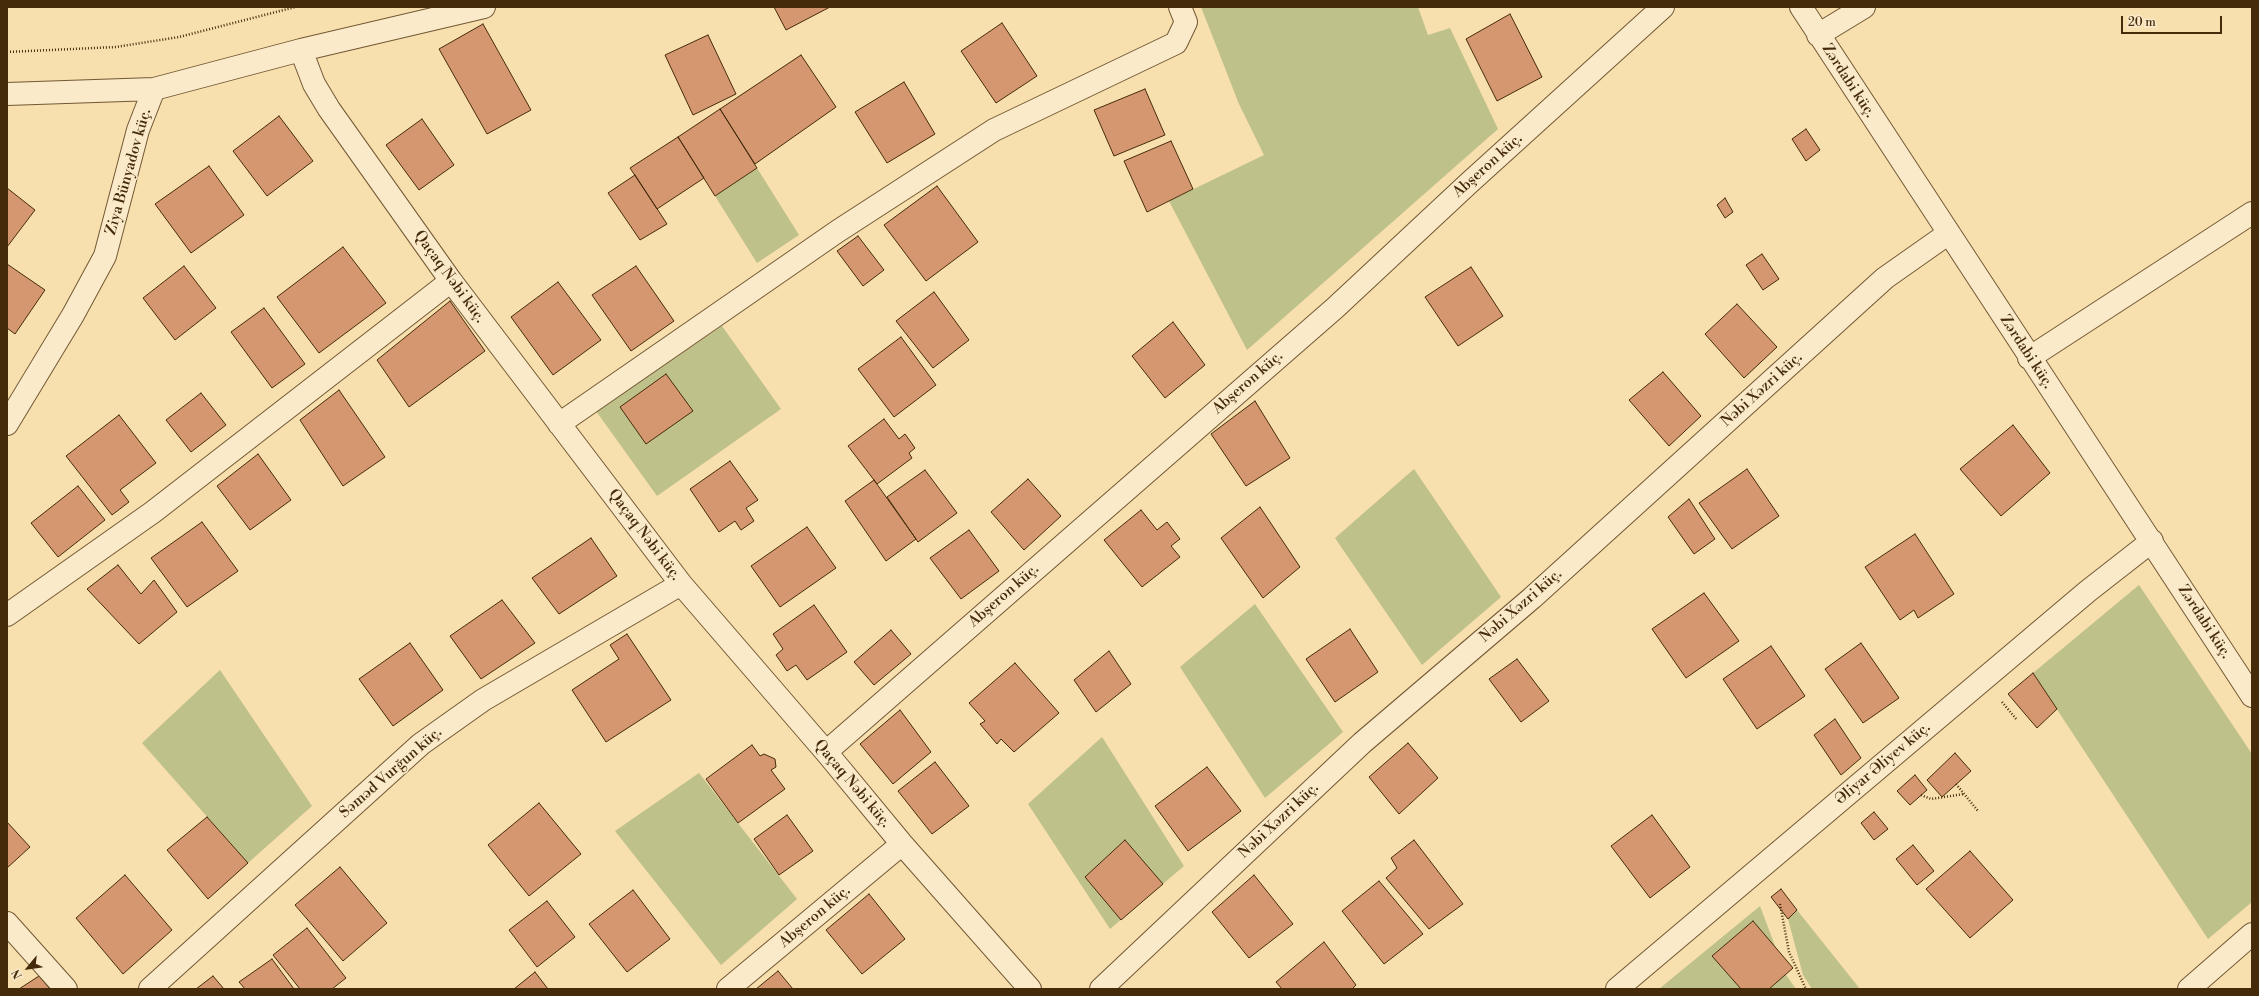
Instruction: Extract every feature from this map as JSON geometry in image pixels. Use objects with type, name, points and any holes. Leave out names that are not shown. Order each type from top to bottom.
[{"type":"street","name":"Ziya Bünyadov küç.","points":[[7,424],[73,315],[105,256],[138,130],[154,88],[301,50],[484,7]]},
{"type":"street","points":[[559,424],[838,231],[994,130],[1176,43],[1186,22],[1180,7]]},
{"type":"street","name":"Abşeron küç.","points":[[826,752],[1335,308],[1463,188],[1663,7]]},
{"type":"street","name":"Zərdabi küç.","points":[[1800,7],[2029,358],[2152,541],[2252,696]]},
{"type":"street","points":[[1818,35],[1864,7]]},
{"type":"street","name":"Qaçaq Nəbi küç.","points":[[301,50],[314,84],[329,109],[451,281],[681,584],[826,752],[902,844],[1030,989]]},
{"type":"street","points":[[7,94],[154,88]]},
{"type":"street","points":[[2029,358],[2252,213]]},
{"type":"street","name":"Nəbi Xəzri küç.","points":[[1101,989],[1362,743],[1532,598],[1885,278],[1948,233]]},
{"type":"street","points":[[7,615],[153,512],[451,281]]},
{"type":"street","name":"Əliyar Əliyev küç.","points":[[1617,989],[2082,596],[2152,541]]},
{"type":"street","name":"Səməd Vurğun küç.","points":[[150,989],[421,744],[483,700],[681,584]]},
{"type":"street","name":"Abşeron küç.","points":[[728,989],[902,844]]},
{"type":"street","points":[[7,923],[66,989]]},
{"type":"street","points":[[2189,989],[2252,934]]},
{"type":"path","points":[[7,52],[116,47],[179,37],[295,7]]},
{"type":"path","points":[[2001,700],[2017,720]]},
{"type":"path","points":[[1956,784],[1978,811]]},
{"type":"path","points":[[1921,795],[1931,799],[1964,794]]},
{"type":"path","points":[[1780,904],[1789,952],[1806,989]]},
{"type":"green space","points":[[1201,7],[1418,7],[1428,35],[1450,28],[1498,129],[1247,350],[1169,201],[1264,155],[1239,104]]},
{"type":"green space","points":[[757,168],[799,235],[757,263],[715,196]]},
{"type":"green space","points":[[722,326],[781,409],[657,496],[596,411]]},
{"type":"green space","points":[[1414,469],[1501,597],[1422,665],[1335,538]]},
{"type":"green space","points":[[2139,585],[2252,754],[2252,902],[2208,939],[2033,673]]},
{"type":"green space","points":[[1255,604],[1343,732],[1265,798],[1180,667]]},
{"type":"green space","points":[[220,670],[312,806],[248,863],[142,743]]},
{"type":"green space","points":[[1102,737],[1184,866],[1110,929],[1028,804]]},
{"type":"green space","points":[[699,773],[797,899],[721,965],[615,831]]},
{"type":"green space","points":[[1760,906],[1786,975],[1796,989],[1659,989]]},
{"type":"green space","points":[[1797,910],[1860,989],[1812,989],[1803,975],[1788,919]]},
{"type":"building","points":[[774,7],[830,7],[786,30]]},
{"type":"building","points":[[1510,14],[1542,77],[1497,101],[1466,39]]},
{"type":"building","points":[[1002,23],[1037,76],[996,103],[961,51]]},
{"type":"building","points":[[483,24],[531,110],[487,134],[439,49]]},
{"type":"building","points":[[708,35],[736,94],[693,115],[665,55]]},
{"type":"building","points":[[801,55],[836,107],[755,164],[720,109]]},
{"type":"building","points":[[904,82],[935,134],[887,163],[855,112]]},
{"type":"building","points":[[1145,89],[1165,135],[1114,156],[1094,110]]},
{"type":"building","points":[[720,109],[757,168],[715,196],[678,137]]},
{"type":"building","points":[[279,116],[313,161],[267,196],[233,151]]},
{"type":"building","points":[[422,119],[454,165],[419,190],[386,145]]},
{"type":"building","points":[[1806,129],[1820,150],[1806,161],[1792,139]]},
{"type":"building","points":[[678,137],[704,178],[657,209],[630,168]]},
{"type":"building","points":[[1171,141],[1193,189],[1147,212],[1124,161]]},
{"type":"building","points":[[209,166],[244,215],[191,253],[155,204]]},
{"type":"building","points":[[635,175],[667,224],[640,240],[608,193]]},
{"type":"building","points":[[937,186],[978,242],[926,281],[884,225]]},
{"type":"building","points":[[7,188],[35,210],[7,247]]},
{"type":"building","points":[[1725,198],[1733,212],[1725,218],[1717,205]]},
{"type":"building","points":[[858,236],[884,270],[863,286],[837,251]]},
{"type":"building","points":[[343,247],[386,303],[319,353],[277,297]]},
{"type":"building","points":[[1762,254],[1779,279],[1763,290],[1746,265]]},
{"type":"building","points":[[7,264],[45,290],[15,334],[7,328]]},
{"type":"building","points":[[184,266],[216,308],[175,340],[143,298]]},
{"type":"building","points":[[636,266],[674,321],[631,351],[592,295]]},
{"type":"building","points":[[1471,267],[1503,316],[1458,346],[1425,297]]},
{"type":"building","points":[[558,282],[601,340],[553,375],[511,317]]},
{"type":"building","points":[[934,292],[969,340],[933,368],[896,321]]},
{"type":"building","points":[[450,301],[485,351],[409,407],[377,360]]},
{"type":"building","points":[[1737,304],[1777,347],[1744,378],[1705,334]]},
{"type":"building","points":[[264,308],[305,364],[272,388],[231,332]]},
{"type":"building","points":[[1173,322],[1205,365],[1165,398],[1132,356]]},
{"type":"building","points":[[901,337],[936,385],[894,417],[858,369]]},
{"type":"building","points":[[1663,372],[1701,416],[1669,446],[1629,400]]},
{"type":"building","points":[[666,374],[693,411],[646,444],[620,407]]},
{"type":"building","points":[[339,390],[385,457],[343,486],[300,420]]},
{"type":"building","points":[[201,393],[226,425],[191,452],[166,420]]},
{"type":"building","points":[[1255,401],[1290,458],[1246,486],[1211,434]]},
{"type":"building","points":[[119,415],[156,463],[120,490],[129,502],[112,515],[66,456]]},
{"type":"building","points":[[884,419],[899,439],[905,434],[915,448],[909,453],[912,458],[877,484],[848,446]]},
{"type":"building","points":[[2013,425],[2050,473],[2001,516],[1960,469]]},
{"type":"building","points":[[258,454],[291,500],[250,530],[217,486]]},
{"type":"building","points":[[730,461],[758,500],[746,508],[754,521],[741,530],[735,521],[719,532],[690,489]]},
{"type":"building","points":[[1747,469],[1779,516],[1732,549],[1699,503]]},
{"type":"building","points":[[925,470],[957,513],[918,542],[887,497]]},
{"type":"building","points":[[1028,479],[1061,516],[1024,550],[991,512]]},
{"type":"building","points":[[874,480],[916,539],[886,561],[845,501]]},
{"type":"building","points":[[78,486],[105,520],[58,557],[31,523]]},
{"type":"building","points":[[1689,499],[1715,539],[1694,554],[1668,517]]},
{"type":"building","points":[[1260,507],[1300,567],[1263,598],[1221,538]]},
{"type":"building","points":[[1141,510],[1157,530],[1167,522],[1180,539],[1171,546],[1180,557],[1142,587],[1104,540]]},
{"type":"building","points":[[202,522],[238,571],[187,607],[151,558]]},
{"type":"building","points":[[807,527],[836,568],[780,607],[751,566]]},
{"type":"building","points":[[969,530],[999,571],[961,599],[930,558]]},
{"type":"building","points":[[1915,534],[1954,594],[1918,618],[1914,610],[1900,620],[1865,567]]},
{"type":"building","points":[[591,538],[617,576],[559,614],[532,578]]},
{"type":"building","points":[[118,565],[141,594],[154,580],[177,612],[139,644],[87,589]]},
{"type":"building","points":[[1704,593],[1739,641],[1686,678],[1652,629]]},
{"type":"building","points":[[502,600],[535,643],[481,679],[450,636]]},
{"type":"building","points":[[814,605],[847,652],[807,680],[796,665],[787,671],[776,655],[783,649],[773,634]]},
{"type":"building","points":[[1350,629],[1378,672],[1335,702],[1306,659]]},
{"type":"building","points":[[891,630],[911,654],[874,685],[854,662]]},
{"type":"building","points":[[627,634],[671,700],[606,742],[572,690],[619,659],[610,645]]},
{"type":"building","points":[[410,643],[443,690],[393,726],[359,679]]},
{"type":"building","points":[[1861,643],[1899,698],[1863,723],[1825,669]]},
{"type":"building","points":[[1771,646],[1805,696],[1757,729],[1723,679]]},
{"type":"building","points":[[1109,651],[1131,684],[1096,712],[1074,680]]},
{"type":"building","points":[[1517,659],[1549,701],[1521,722],[1489,679]]},
{"type":"building","points":[[1015,663],[1059,713],[1014,752],[1001,739],[997,744],[980,724],[985,721],[969,703]]},
{"type":"building","points":[[2033,673],[2057,709],[2037,728],[2008,694]]},
{"type":"building","points":[[900,710],[931,752],[893,784],[860,744]]},
{"type":"building","points":[[1835,719],[1861,758],[1841,775],[1814,735]]},
{"type":"building","points":[[1408,743],[1438,778],[1399,814],[1369,777]]},
{"type":"building","points":[[752,745],[760,756],[764,754],[775,759],[776,767],[771,770],[785,789],[738,823],[706,779]]},
{"type":"building","points":[[1955,753],[1971,771],[1942,797],[1927,780]]},
{"type":"building","points":[[935,762],[969,806],[932,834],[898,791]]},
{"type":"building","points":[[1207,767],[1241,811],[1188,851],[1155,806]]},
{"type":"building","points":[[1915,775],[1927,790],[1910,805],[1897,791]]},
{"type":"building","points":[[539,803],[581,854],[529,896],[488,845]]},
{"type":"building","points":[[1874,812],[1888,829],[1874,840],[1861,823]]},
{"type":"building","points":[[787,815],[813,851],[779,875],[754,839]]},
{"type":"building","points":[[1652,815],[1690,867],[1650,898],[1611,846]]},
{"type":"building","points":[[207,817],[248,863],[208,899],[167,850]]},
{"type":"building","points":[[7,822],[30,847],[7,868]]},
{"type":"building","points":[[1125,840],[1163,884],[1121,920],[1085,877]]},
{"type":"building","points":[[1414,840],[1463,904],[1429,929],[1386,878],[1397,868],[1391,858]]},
{"type":"building","points":[[1913,845],[1934,871],[1917,885],[1896,859]]},
{"type":"building","points":[[1970,851],[2013,900],[1970,938],[1926,889]]},
{"type":"building","points":[[340,867],[387,923],[343,961],[295,905]]},
{"type":"building","points":[[125,875],[172,930],[123,974],[76,918]]},
{"type":"building","points":[[1254,875],[1293,924],[1249,958],[1212,912]]},
{"type":"building","points":[[1379,881],[1423,934],[1384,964],[1342,911]]},
{"type":"building","points":[[1781,889],[1797,910],[1788,919],[1771,897]]},
{"type":"building","points":[[633,890],[670,939],[627,972],[589,924]]},
{"type":"building","points":[[869,894],[905,939],[862,974],[826,930]]},
{"type":"building","points":[[547,901],[575,937],[537,967],[509,930]]},
{"type":"building","points":[[1753,921],[1793,968],[1769,989],[1741,989],[1712,956]]},
{"type":"building","points":[[307,928],[346,978],[332,989],[300,989],[273,955]]},
{"type":"building","points":[[1324,942],[1356,985],[1352,989],[1282,989],[1276,982]]},
{"type":"building","points":[[272,959],[294,989],[245,989],[239,982]]},
{"type":"building","points":[[778,971],[793,989],[756,989]]},
{"type":"building","points":[[535,972],[548,989],[514,989]]},
{"type":"building","points":[[39,976],[50,989],[19,989]]},
{"type":"building","points":[[213,976],[224,989],[196,989]]}]
